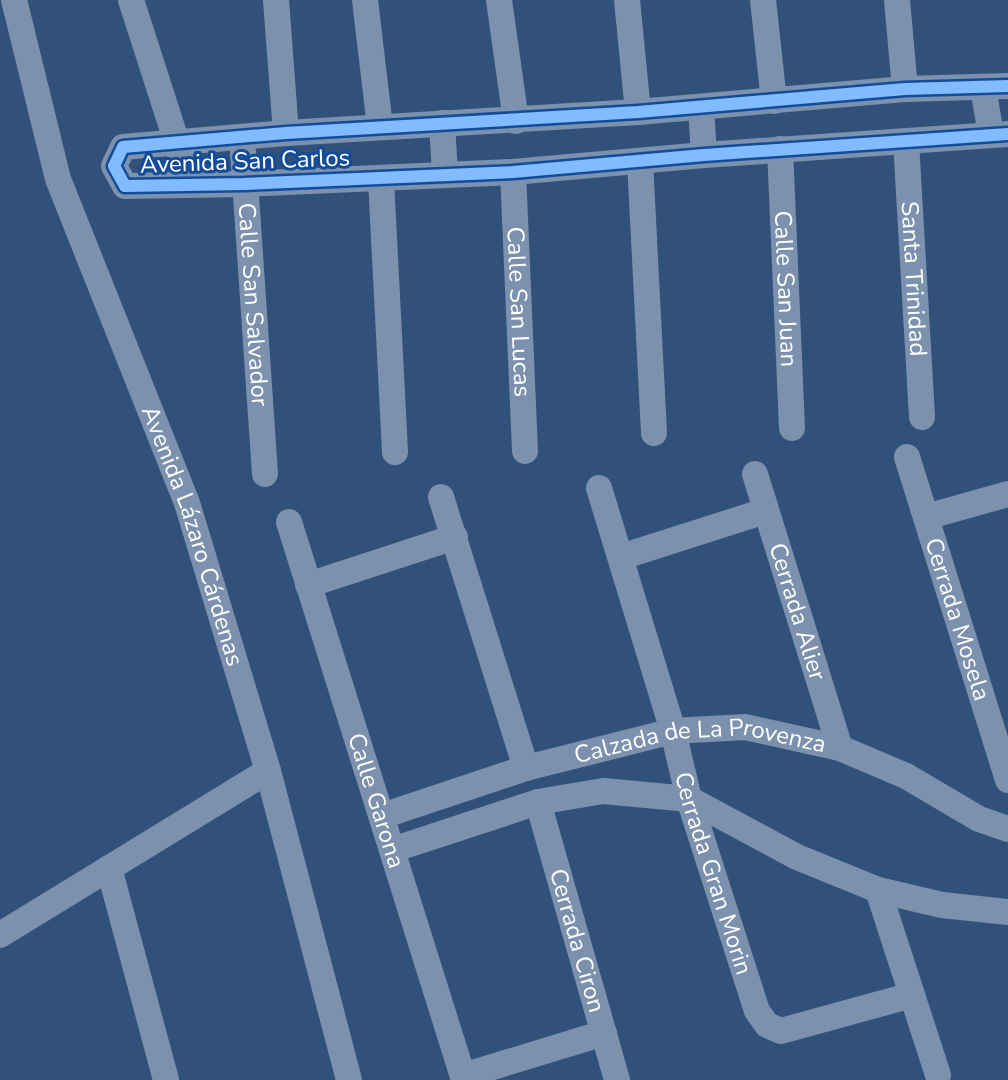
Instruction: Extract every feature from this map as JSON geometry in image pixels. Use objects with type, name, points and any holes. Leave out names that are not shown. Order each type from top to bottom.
[{"type":"street","name":"Avenida Lázaro Cárdenas","points":[[14,0],[58,179],[187,503],[268,771],[349,1080]]},
{"type":"street","points":[[131,0],[177,143],[186,185]]},
{"type":"street","points":[[276,0],[286,133]]},
{"type":"street","points":[[365,0],[380,127]]},
{"type":"street","points":[[499,0],[516,121]]},
{"type":"street","points":[[627,0],[638,112]]},
{"type":"street","points":[[763,0],[774,101]]},
{"type":"street","points":[[897,0],[905,89]]},
{"type":"street","points":[[996,87],[1000,134]]},
{"type":"street","name":"Avenida San Carlos","points":[[996,87],[905,89],[638,112],[286,133],[123,147],[114,166],[125,186],[244,184],[513,172],[1000,134]]},
{"type":"street","points":[[701,107],[704,155]]},
{"type":"street","points":[[442,123],[445,174]]},
{"type":"street","name":"Calle San Salvador","points":[[242,137],[265,474]]},
{"type":"street","name":"Santa Trinidad","points":[[906,141],[922,417]]},
{"type":"street","name":"Calle San Juan","points":[[780,149],[792,428]]},
{"type":"street","points":[[640,161],[654,433]]},
{"type":"street","name":"Calle San Lucas","points":[[513,172],[525,451]]},
{"type":"street","points":[[381,179],[395,452]]},
{"type":"street","name":"Cerrada Mosela","points":[[907,457],[1008,780]]},
{"type":"street","name":"Cerrada Alier","points":[[755,474],[840,748]]},
{"type":"street","name":"Cerrada Gran Morin","points":[[599,488],[673,731],[689,799],[757,1011],[767,1025],[781,1031],[912,995]]},
{"type":"street","points":[[926,517],[1008,494]]},
{"type":"street","points":[[441,497],[526,768]]},
{"type":"street","points":[[621,557],[765,511]]},
{"type":"street","name":"Calle Garona","points":[[289,522],[463,1078]]},
{"type":"street","points":[[308,585],[455,537]]},
{"type":"street","name":"Calzada de La Provenza","points":[[382,816],[526,768],[673,731],[745,727],[840,748],[906,776],[979,819],[1008,829]]},
{"type":"street","points":[[0,935],[268,771]]},
{"type":"street","name":"Calzada de La Provenza","points":[[392,850],[538,802],[603,791],[689,799],[797,857],[878,890],[942,905],[1008,912]]},
{"type":"street","name":"Cerrada Ciron","points":[[538,802],[617,1080]]},
{"type":"street","points":[[109,868],[166,1080]]},
{"type":"street","points":[[878,890],[938,1075]]},
{"type":"street","points":[[463,1078],[604,1033]]},
{"type":"cycle path","points":[[1008,86],[905,89],[638,112],[286,133],[123,147],[114,166],[125,186],[244,184],[513,172],[1008,134]]}]
